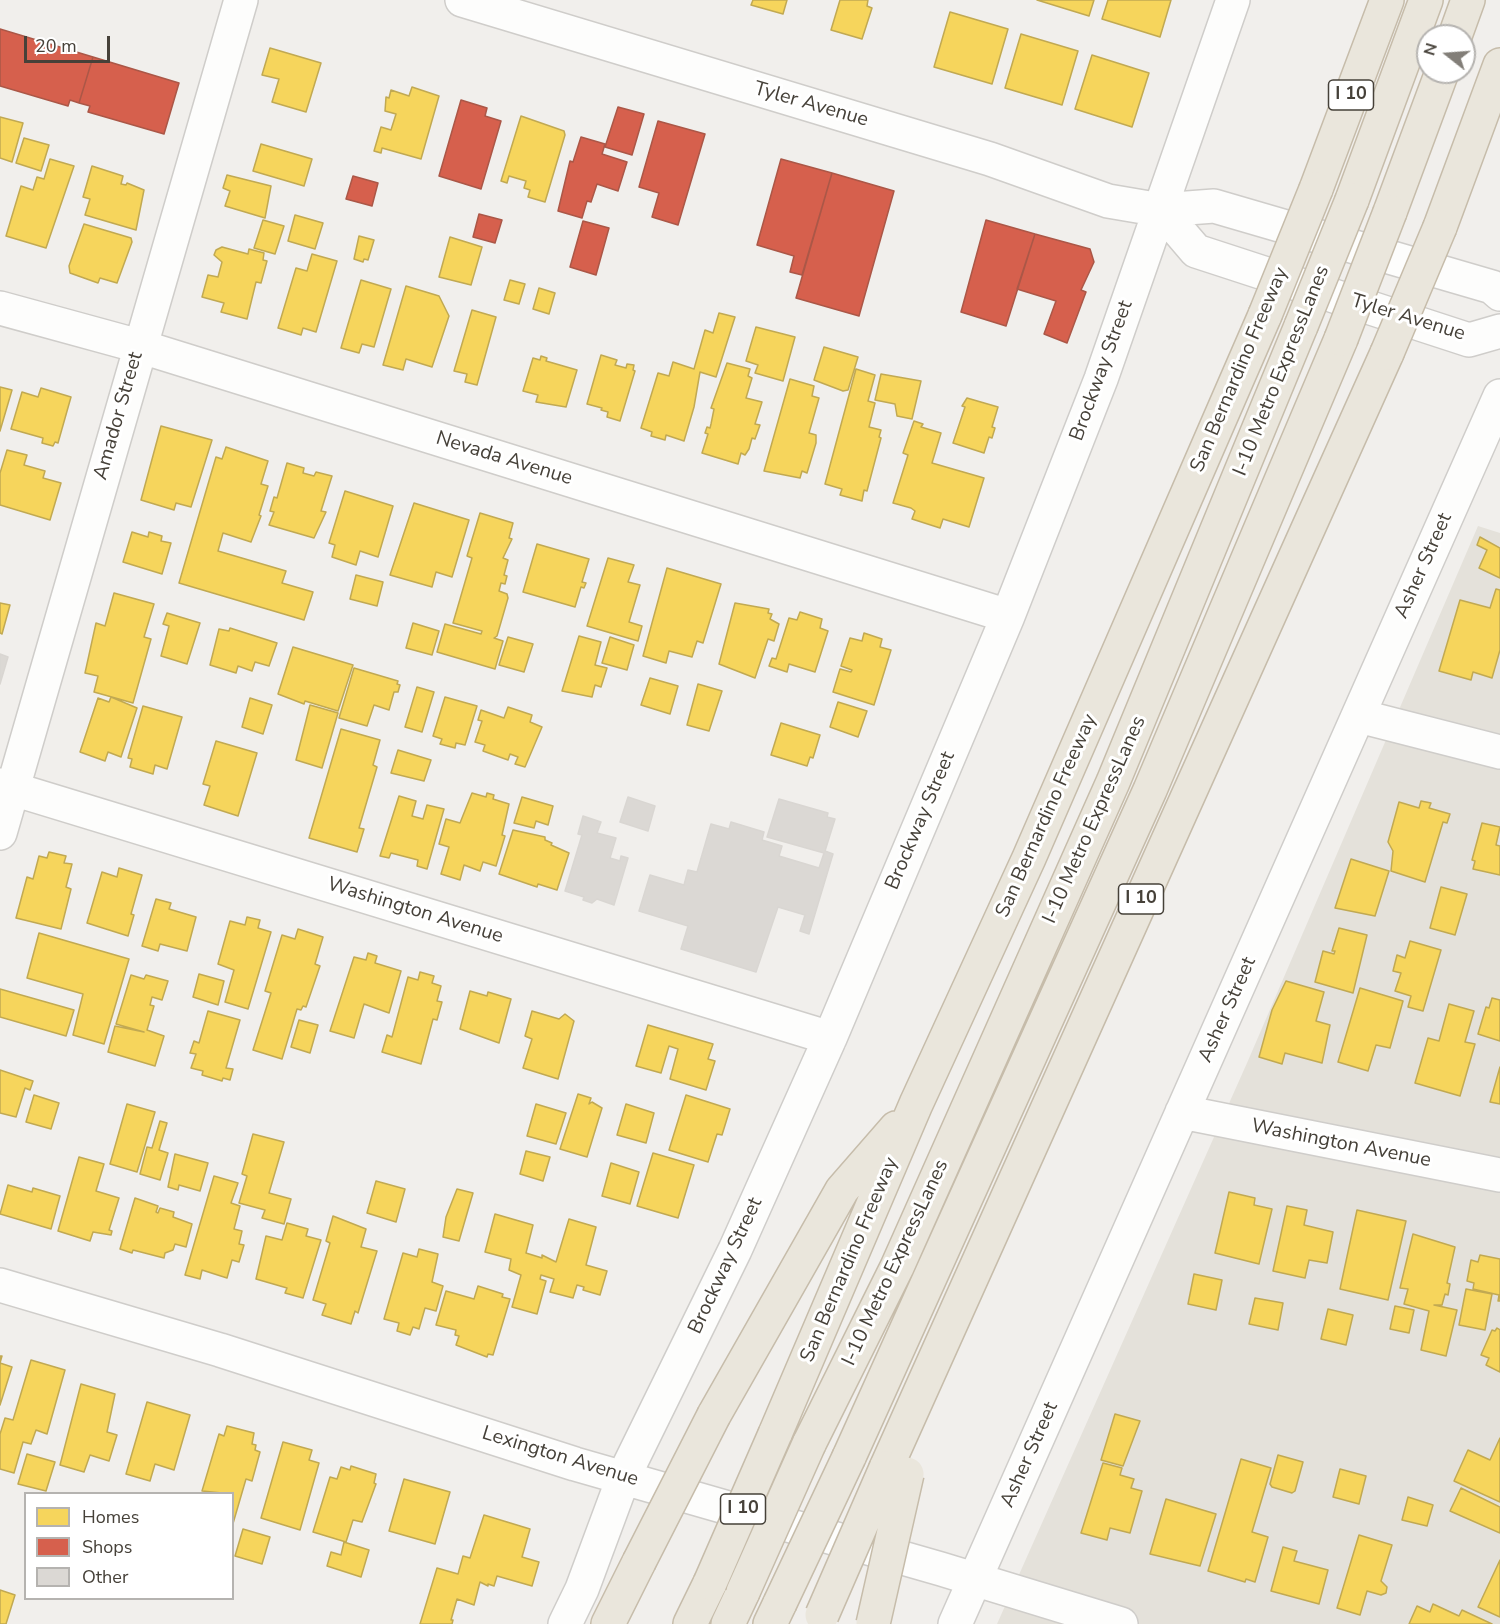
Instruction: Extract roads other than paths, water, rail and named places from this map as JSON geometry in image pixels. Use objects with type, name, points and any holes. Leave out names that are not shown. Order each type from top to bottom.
[{"type":"highway","name":"San Bernardino Freeway","points":[[690,1624],[775,1434],[916,1104],[1034,847],[1265,315],[1316,189],[1387,0]]},
{"type":"highway","name":"I-10 Metro ExpressLanes","points":[[728,1624],[809,1444],[897,1267],[1113,782],[1352,201],[1426,0]]},
{"type":"highway","points":[[1459,24],[1468,0]]},
{"type":"highway","name":"I 10","points":[[820,1620],[896,1462],[1387,353],[1440,227],[1500,65]]},
{"type":"highway","name":"I-10 Metro ExpressLanes","points":[[775,1614],[849,1456],[1150,790],[1341,339],[1438,84]]},
{"type":"highway","points":[[1480,120],[1500,92]]},
{"type":"highway","points":[[608,1624],[714,1415],[842,1190],[916,1104]]},
{"type":"highway","points":[[873,1624],[896,1462]]},
{"type":"street","name":"Amador Street","points":[[0,834],[7,787],[240,0]]},
{"type":"street","name":"Tyler Avenue","points":[[462,0],[990,159],[1108,201],[1161,210],[1214,206],[1492,287],[1500,294]]},
{"type":"street","name":"Brockway Street","points":[[565,1624],[582,1589],[624,1476],[735,1250],[830,1038],[1008,616],[1101,379],[1233,0]]},
{"type":"street","name":"Tyler Avenue","points":[[1161,210],[1196,251],[1469,339],[1500,331]]},
{"type":"street","name":"Nevada Avenue","points":[[0,308],[139,346],[1008,616]]},
{"type":"street","name":"Asher Street","points":[[955,1624],[1500,396]]},
{"type":"street","points":[[1359,716],[1500,752]]},
{"type":"street","name":"Washington Avenue","points":[[7,787],[830,1038]]},
{"type":"street","name":"Washington Avenue","points":[[1182,1112],[1500,1175]]},
{"type":"street","name":"Lexington Avenue","points":[[0,1285],[220,1350],[576,1464],[624,1476],[1120,1624]]}]
